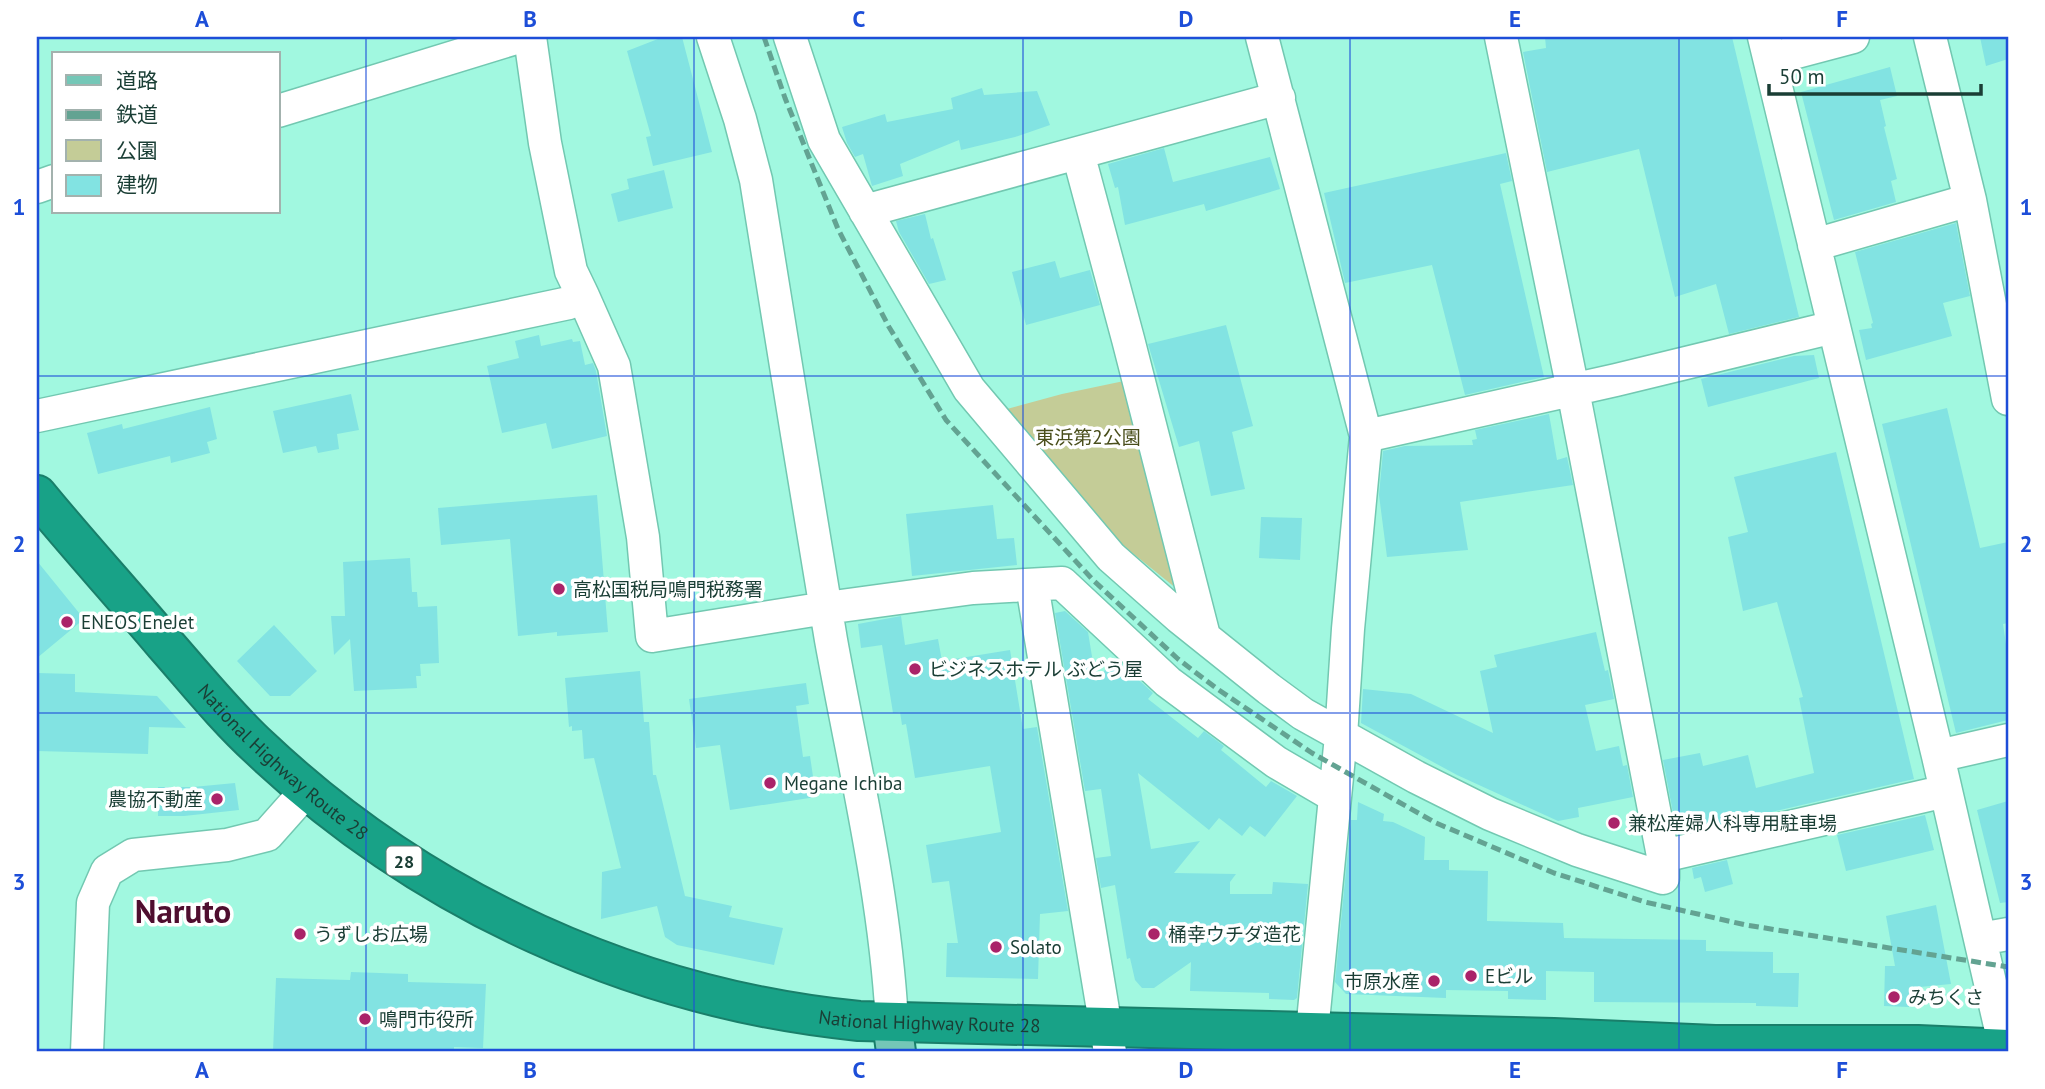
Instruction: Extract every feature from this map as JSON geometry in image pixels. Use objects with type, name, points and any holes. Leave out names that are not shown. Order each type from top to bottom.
[{"type":"highway","name":"National Highway Route 28","points":[[41,507],[259,747],[307,790],[355,827],[404,861],[542,938],[687,990],[826,1018],[894,1037],[1715,1049],[1919,1045],[2006,1050]]},
{"type":"street","points":[[280,110],[519,37]]},
{"type":"street","points":[[530,37],[545,142],[571,271],[614,366],[643,537],[652,636],[826,608],[973,589],[1062,583],[1168,682],[1276,762],[1334,796]]},
{"type":"street","points":[[713,37],[740,119],[756,180],[826,608],[873,862],[888,960],[894,1037]]},
{"type":"street","points":[[790,37],[824,139],[969,389],[1111,557],[1204,636],[1303,714],[1453,797],[1577,850],[1663,878],[1663,856],[1573,390],[1501,37]]},
{"type":"street","points":[[1262,37],[1366,436],[1341,736],[1311,1042]]},
{"type":"street","points":[[1853,37],[1767,48],[1946,791],[1994,937],[2006,1050]]},
{"type":"street","points":[[1930,37],[1970,200],[2008,399]]},
{"type":"street","points":[[865,211],[1279,98]]},
{"type":"street","points":[[1077,153],[1204,636]]},
{"type":"street","points":[[1814,245],[1970,200]]},
{"type":"street","points":[[37,416],[543,309],[569,303],[583,296]]},
{"type":"street","points":[[1366,436],[1573,390],[1834,327]]},
{"type":"street","points":[[1032,585],[1108,1040]]},
{"type":"street","points":[[1938,756],[2008,740]]},
{"type":"street","points":[[87,1052],[93,903],[107,871],[133,855],[227,845],[267,835],[307,790]]},
{"type":"street","points":[[1663,856],[1946,791]]},
{"type":"green space","name":"東浜第2公園","points":[[1124,381],[1177,589],[1125,547],[1064,485],[1007,409]]},
{"type":"building","points":[[663,37],[682,37],[712,152],[653,166],[646,137],[651,136],[627,51]]},
{"type":"building","points":[[1545,37],[1732,37],[1799,317],[1729,334],[1716,284],[1675,297],[1639,149],[1547,172],[1523,52],[1546,48]]},
{"type":"building","points":[[1980,37],[2008,37],[2008,59],[1986,66]]},
{"type":"building","points":[[1890,67],[1897,96],[1880,100],[1897,179],[1891,181],[1896,202],[1834,220],[1801,92]]},
{"type":"building","points":[[982,88],[984,95],[1037,91],[1050,125],[961,150],[959,140],[900,164],[903,176],[872,186],[863,154],[855,157],[842,127],[885,114],[887,122],[953,109],[951,98]]},
{"type":"building","points":[[1164,148],[1173,182],[1270,157],[1280,189],[1206,211],[1204,204],[1125,225],[1118,187],[1115,188],[1108,164]]},
{"type":"building","points":[[1506,153],[1512,181],[1500,184],[1544,377],[1465,395],[1432,265],[1345,283],[1324,193]]},
{"type":"building","points":[[664,170],[673,208],[618,222],[611,194],[629,189],[627,179]]},
{"type":"building","points":[[925,214],[946,280],[929,284],[899,232],[896,221]]},
{"type":"building","points":[[1956,223],[1970,296],[1943,303],[1952,336],[1866,360],[1859,330],[1872,328],[1873,323],[1855,252]]},
{"type":"building","points":[[1055,261],[1060,278],[1090,270],[1100,305],[1026,325],[1012,272]]},
{"type":"building","points":[[1226,325],[1253,426],[1232,432],[1245,489],[1211,496],[1199,441],[1179,447],[1148,344]]},
{"type":"building","points":[[539,335],[541,346],[572,339],[573,342],[580,341],[585,365],[593,363],[596,371],[607,436],[552,449],[546,423],[502,433],[487,366],[519,358],[515,341]]},
{"type":"building","points":[[1814,355],[1819,378],[1708,407],[1701,379],[1794,356]]},
{"type":"building","points":[[351,394],[359,430],[337,434],[339,449],[318,453],[316,446],[283,453],[273,411]]},
{"type":"building","points":[[210,407],[217,439],[207,442],[210,453],[171,463],[170,456],[98,474],[87,433],[122,424],[123,429]]},
{"type":"building","points":[[1947,408],[1980,548],[2008,542],[2008,623],[2003,624],[2008,658],[2008,720],[1956,733],[1882,424]]},
{"type":"building","points":[[1549,414],[1557,460],[1567,457],[1573,485],[1460,502],[1468,550],[1387,557],[1379,495],[1383,451],[1405,446],[1473,445],[1472,440],[1477,439],[1475,430]]},
{"type":"building","points":[[1836,452],[1914,779],[1677,834],[1663,760],[1700,753],[1703,766],[1748,755],[1756,788],[1814,773],[1799,698],[1803,697],[1777,602],[1743,611],[1728,537],[1748,532],[1734,477]]},
{"type":"building","name":"高松国税局鳴門税務署","points":[[597,495],[608,632],[557,636],[557,632],[518,636],[510,539],[441,545],[438,508]]},
{"type":"building","points":[[993,505],[997,539],[1014,538],[1017,565],[912,576],[906,514]]},
{"type":"building","points":[[1261,517],[1302,518],[1300,560],[1259,558]]},
{"type":"building","points":[[410,558],[412,592],[417,592],[418,607],[437,606],[439,663],[420,664],[421,676],[416,676],[417,688],[354,691],[350,639],[334,655],[331,616],[345,616],[343,562]]},
{"type":"building","points":[[37,561],[84,619],[37,658]]},
{"type":"building","points":[[1065,611],[1088,632],[1096,681],[1115,658],[1153,693],[1148,699],[1198,738],[1204,731],[1224,746],[1221,750],[1266,787],[1271,781],[1297,796],[1265,837],[1250,826],[1242,836],[1219,818],[1209,830],[1138,773],[1151,849],[1200,841],[1174,873],[1236,874],[1230,882],[1230,894],[1272,894],[1273,882],[1308,884],[1297,998],[1294,1000],[1269,999],[1269,993],[1190,991],[1191,962],[1154,988],[1142,988],[1135,980],[1130,958],[1127,959],[1115,885],[1101,888],[1096,858],[1111,856],[1101,789],[1085,791],[1055,613]]},
{"type":"building","points":[[901,616],[905,645],[938,639],[942,661],[1010,650],[1023,729],[1037,727],[1068,911],[1040,914],[1038,979],[946,977],[947,943],[958,943],[949,881],[932,883],[926,845],[1001,832],[990,766],[915,778],[906,724],[902,725],[900,712],[893,713],[882,645],[861,648],[858,624]]},
{"type":"building","points":[[274,625],[317,671],[290,696],[270,696],[237,661]]},
{"type":"building","points":[[1596,632],[1614,699],[1585,705],[1596,751],[1619,746],[1623,766],[1627,765],[1633,797],[1578,808],[1579,817],[1558,821],[1457,775],[1361,723],[1363,689],[1411,694],[1493,733],[1480,671],[1497,667],[1494,655]]},
{"type":"building","points":[[640,671],[644,722],[649,722],[653,775],[656,775],[685,896],[732,906],[729,917],[783,928],[774,965],[677,945],[665,937],[657,906],[601,919],[602,872],[621,868],[594,758],[584,759],[582,730],[572,731],[572,726],[569,727],[565,678]]},
{"type":"building","points":[[37,673],[75,674],[75,692],[157,696],[186,728],[149,727],[148,754],[37,751]]},
{"type":"building","points":[[806,683],[809,704],[796,706],[803,757],[810,756],[816,797],[730,810],[720,745],[696,748],[689,699]]},
{"type":"building","points":[[235,783],[239,810],[158,816],[158,787]]},
{"type":"building","points":[[2008,801],[2008,902],[2000,903],[1977,810]]},
{"type":"building","points":[[1358,802],[1384,814],[1383,821],[1393,822],[1425,837],[1424,860],[1449,860],[1449,870],[1488,871],[1487,921],[1563,923],[1564,938],[1706,940],[1706,951],[1773,952],[1773,973],[1799,973],[1798,1007],[1756,1006],[1756,1003],[1594,1002],[1594,972],[1546,971],[1546,1000],[1508,999],[1508,991],[1446,990],[1446,998],[1346,994],[1335,982],[1351,820],[1357,820]]},
{"type":"building","points":[[1925,815],[1934,850],[1846,871],[1837,835]]},
{"type":"building","points":[[1727,860],[1733,884],[1705,892],[1701,877],[1694,879],[1692,868]]},
{"type":"building","points":[[1936,905],[1951,984],[1909,988],[1909,1007],[1884,1006],[1885,966],[1895,966],[1886,916]]},
{"type":"building","name":"鳴門市役所","points":[[351,972],[408,974],[408,982],[486,984],[483,1048],[454,1047],[454,1052],[273,1052],[276,978],[350,980]]},
{"type":"railway","points":[[764,37],[785,98],[838,229],[889,327],[946,420],[1093,580],[1178,659],[1216,688],[1312,753],[1436,823],[1554,873],[1645,902],[1746,925],[2008,967]]},
{"type":"place","name":"高松国税局鳴門税務署","points":[[559,589]]},
{"type":"place","name":"ENEOS EneJet","points":[[67,622]]},
{"type":"place","name":"ビジネスホテル ぶどう屋","points":[[915,669]]},
{"type":"place","name":"Megane Ichiba","points":[[770,783]]},
{"type":"place","name":"農協不動産","points":[[217,799]]},
{"type":"place","name":"兼松産婦人科専用駐車場","points":[[1614,823]]},
{"type":"place","name":"うずしお広場","points":[[300,934]]},
{"type":"place","name":"桶幸ウチダ造花","points":[[1154,934]]},
{"type":"place","name":"Solato","points":[[996,947]]},
{"type":"place","name":"Eビル","points":[[1471,976]]},
{"type":"place","name":"市原水産","points":[[1434,981]]},
{"type":"place","name":"みちくさ","points":[[1894,997]]},
{"type":"place","name":"鳴門市役所","points":[[365,1019]]},
{"type":"district","name":"Naruto","points":[[183,910]]}]
